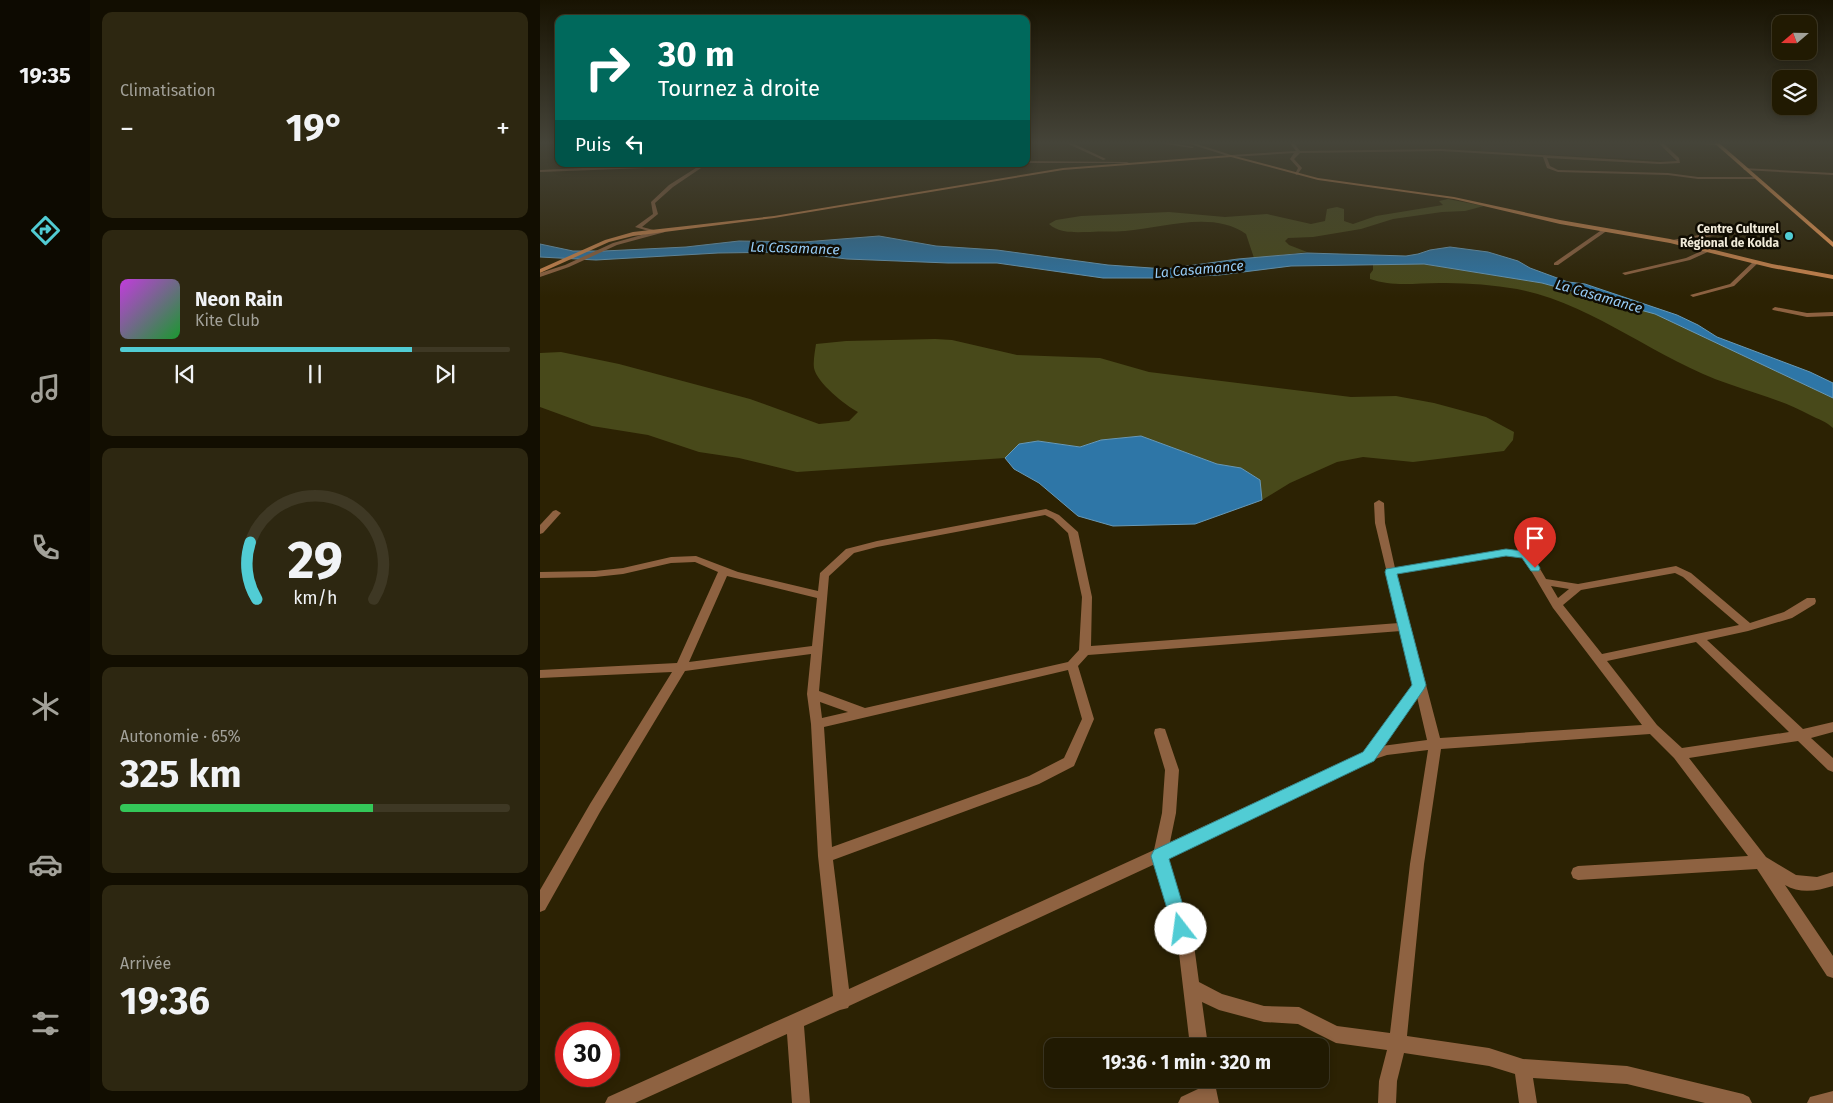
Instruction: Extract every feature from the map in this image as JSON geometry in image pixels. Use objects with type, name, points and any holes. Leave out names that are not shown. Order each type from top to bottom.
[{"type":"main road","points":[[1772,193],[1833,245]]},
{"type":"street","points":[[657,231],[638,227],[656,214],[654,203],[664,193]]},
{"type":"street","points":[[540,273],[556,264],[598,248],[657,231],[774,216],[913,193]]},
{"type":"street","points":[[1420,193],[1454,198],[1605,230],[1670,241],[1833,278]]},
{"type":"street","points":[[1556,264],[1605,230]]},
{"type":"street","points":[[1670,241],[1731,231],[1750,232]]},
{"type":"street","points":[[540,273],[567,266],[598,248]]},
{"type":"street","points":[[1624,273],[1688,259],[1708,250]]},
{"type":"street","points":[[1692,295],[1732,285],[1756,262]]},
{"type":"street","points":[[1775,309],[1807,315],[1833,314]]},
{"type":"street","points":[[1379,504],[1380,523],[1391,572],[1435,744],[1417,864],[1398,1042],[1388,1081],[1387,1103]]},
{"type":"street","points":[[540,531],[556,512]]},
{"type":"street","points":[[818,724],[1072,665],[1085,651],[1087,597],[1073,532],[1056,517],[1046,512],[877,544],[850,551],[824,575],[813,694],[818,724],[825,856],[842,1002]]},
{"type":"street","points":[[1391,572],[1506,552],[1526,554],[1557,605],[1653,729],[1679,754],[1761,862],[1833,970]]},
{"type":"street","points":[[540,575],[595,574],[623,571],[671,560],[696,560],[735,575],[823,596]]},
{"type":"street","points":[[1544,582],[1578,587],[1676,569],[1687,575],[1748,627]]},
{"type":"street","points":[[540,905],[595,808],[681,668],[724,571]]},
{"type":"street","points":[[1557,605],[1578,587]]},
{"type":"street","points":[[1599,659],[1748,627],[1788,614],[1811,601]]},
{"type":"street","points":[[1085,651],[1404,627]]},
{"type":"street","points":[[1698,638],[1833,766]]},
{"type":"street","points":[[540,674],[681,668],[818,649]]},
{"type":"street","points":[[825,856],[1034,780],[1069,762],[1088,720],[1072,665]]},
{"type":"street","points":[[1368,756],[1419,685]]},
{"type":"street","points":[[813,694],[864,713]]},
{"type":"street","points":[[1679,754],[1801,735],[1833,727]]},
{"type":"street","points":[[614,1103],[842,1002],[1160,856],[1368,756],[1387,750],[1435,744],[1653,729]]},
{"type":"street","points":[[1160,734],[1172,770],[1169,813],[1160,856],[1186,946],[1198,1038]]},
{"type":"street","points":[[1578,873],[1761,862],[1794,882],[1817,884],[1833,879]]},
{"type":"street","points":[[1193,988],[1219,1002],[1264,1014],[1299,1016],[1336,1034],[1489,1057],[1523,1068],[1627,1076],[1743,1103]]},
{"type":"street","points":[[794,1022],[801,1103]]},
{"type":"street","points":[[1523,1068],[1528,1103]]},
{"type":"street","points":[[1187,1103],[1208,1092]]},
{"type":"street","points":[[1816,1103],[1833,1100]]},
{"type":"shaded area","points":[[1448,199],[1484,206],[1465,211],[1442,212],[1393,219],[1361,229],[1313,237],[1288,238],[1285,241],[1289,245],[1307,252],[1254,258],[1246,234],[1233,227],[1218,223],[1187,222],[1125,231],[1079,232],[1063,231],[1049,224],[1056,220],[1081,216],[1169,212],[1225,217],[1267,214],[1311,224],[1325,221],[1327,209],[1337,207],[1344,209],[1344,221],[1353,224],[1376,216],[1443,205],[1439,201]]},
{"type":"shaded area","points":[[1373,264],[1424,264],[1542,283],[1655,314],[1833,398],[1833,428],[1790,406],[1729,384],[1675,361],[1598,319],[1545,296],[1517,289],[1482,284],[1398,284],[1380,282],[1370,279]]},
{"type":"shaded area","points":[[952,340],[1017,355],[1100,358],[1149,372],[1351,397],[1396,396],[1434,403],[1486,417],[1514,432],[1513,440],[1504,451],[1413,462],[1363,457],[1337,462],[1290,483],[1262,500],[1260,480],[1241,468],[1217,464],[1141,436],[1101,440],[1080,447],[1038,441],[1019,444],[1005,458],[797,472],[739,458],[699,452],[648,435],[592,426],[540,407],[540,353],[561,352],[619,364],[750,399],[819,424],[849,421],[858,412],[832,393],[816,374],[814,356],[816,344],[846,341]]},
{"type":"water","name":"La Casamance","points":[[879,236],[936,246],[997,250],[1108,265],[1166,269],[1238,259],[1307,253],[1406,256],[1450,247],[1488,252],[1518,261],[1530,268],[1568,282],[1585,284],[1677,315],[1717,337],[1810,372],[1833,383],[1833,398],[1655,314],[1542,283],[1424,264],[1291,266],[1219,275],[1103,278],[997,263],[847,259],[788,252],[718,253],[596,260],[540,257],[540,244],[573,251],[604,251],[686,247],[739,241],[804,242]]},
{"type":"water","points":[[1141,436],[1217,464],[1241,468],[1260,480],[1262,500],[1195,524],[1113,526],[1078,516],[1039,483],[1014,469],[1005,458],[1019,444],[1038,441],[1080,447],[1101,440]]},
{"type":"place","name":"Centre Culturel Régional de Kolda","points":[[1789,236]]},
{"type":"route","points":[[1181,929],[1160,856],[1368,756],[1419,685],[1391,572],[1506,552],[1526,554],[1535,568]]}]
